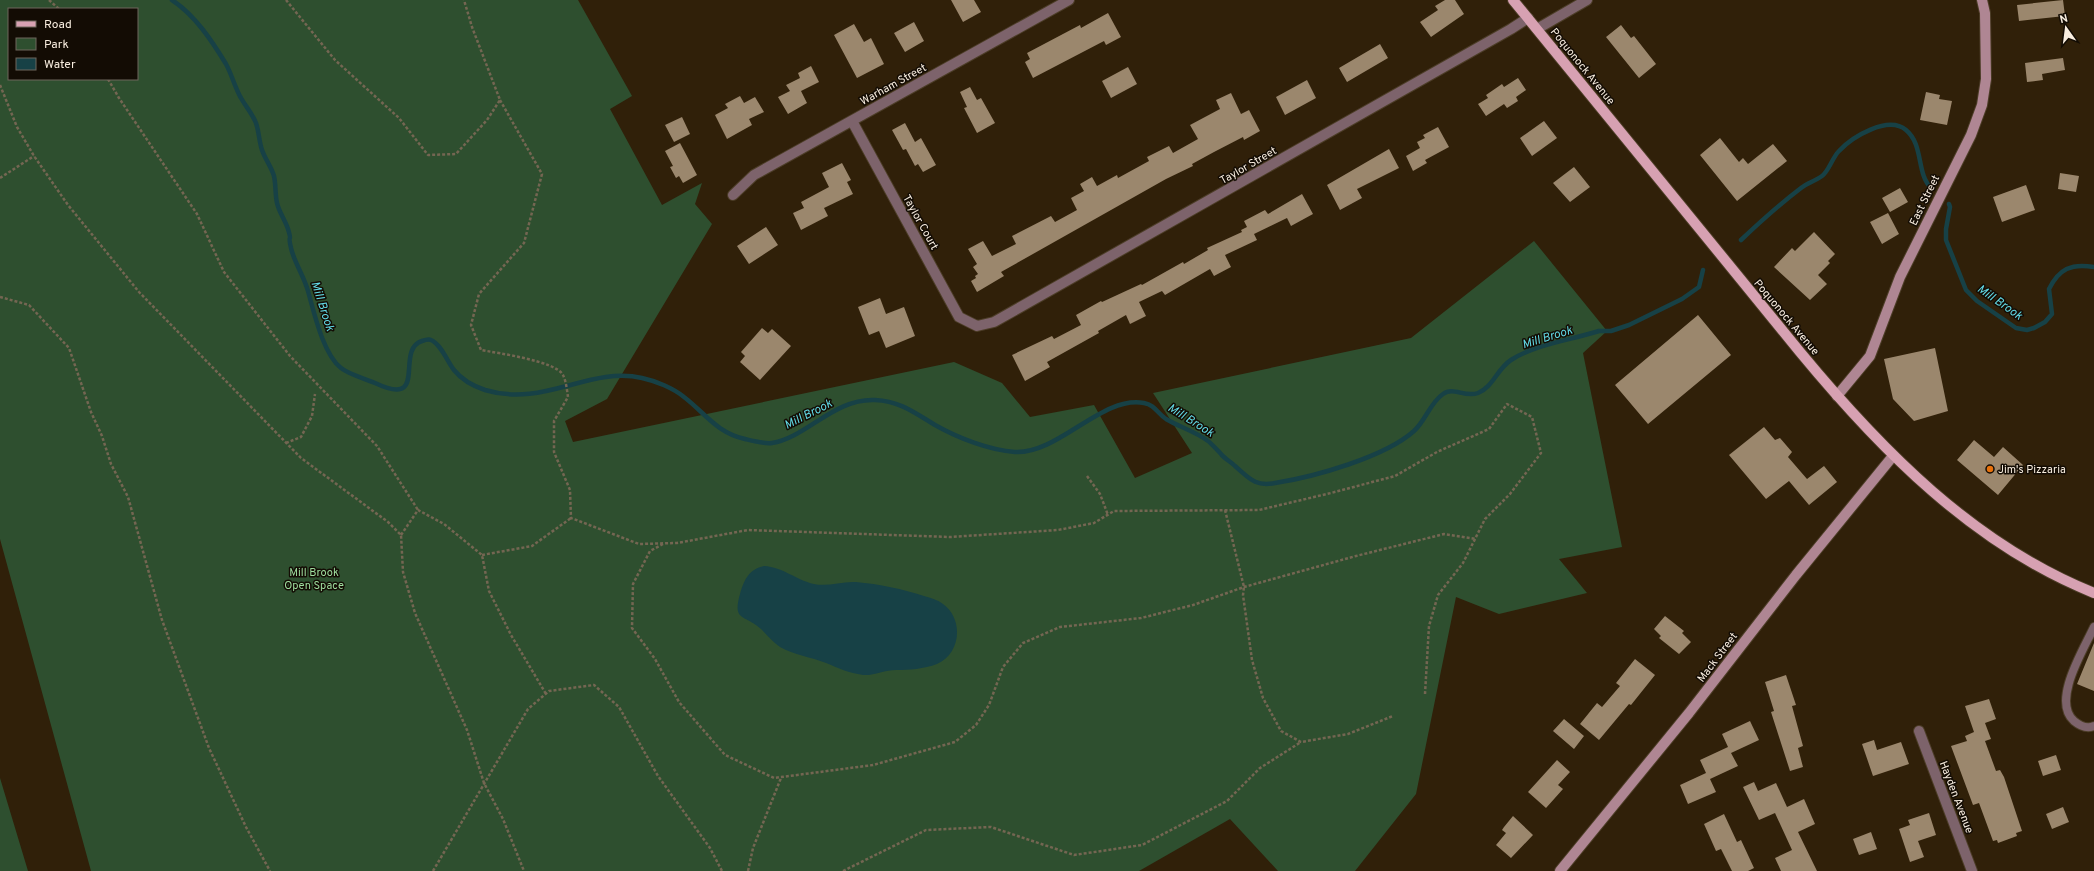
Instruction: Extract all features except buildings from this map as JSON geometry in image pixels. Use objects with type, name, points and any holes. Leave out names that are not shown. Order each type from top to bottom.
[{"type":"main road","name":"Poquonock Avenue","points":[[1513,0],[1837,396],[1893,456],[1956,512],[2017,554],[2094,593]]},
{"type":"street","name":"Warham Street","points":[[734,195],[754,176],[1069,0]]},
{"type":"street","points":[[1537,29],[1587,0]]},
{"type":"street","name":"East Street","points":[[1837,396],[1870,356],[1900,277],[1971,135],[1982,105],[1986,79],[1985,13],[1982,0]]},
{"type":"street","name":"Taylor Street","points":[[977,326],[994,322],[1528,18]]},
{"type":"street","name":"Taylor Court","points":[[852,121],[959,317],[977,326]]},
{"type":"street","name":"Mack Street","points":[[1560,871],[1689,713],[1791,581],[1893,456]]},
{"type":"street","name":"Hayden Avenue","points":[[1919,731],[1972,871]]},
{"type":"lane","points":[[2094,627],[2070,682],[2066,702],[2073,720],[2081,726],[2094,726]]},
{"type":"path","points":[[49,0],[58,8]]},
{"type":"path","points":[[286,0],[335,60],[399,118],[428,155],[456,154],[487,120],[500,100]]},
{"type":"path","points":[[464,0],[472,27],[500,100],[542,174],[524,243],[479,294],[471,325],[481,350],[531,359],[559,371],[563,375],[568,397],[554,421],[554,452],[570,490],[571,518]]},
{"type":"path","points":[[109,80],[119,98],[197,214],[224,272],[290,356],[377,446],[418,510],[444,524],[482,555],[489,591],[511,635],[546,694]]},
{"type":"path","points":[[0,85],[17,127],[34,156],[68,205],[140,292],[301,458],[388,522],[401,535]]},
{"type":"path","points":[[0,178],[34,156]]},
{"type":"path","points":[[0,297],[29,306],[69,348],[111,464],[128,497],[162,620],[209,748],[246,827],[270,871]]},
{"type":"path","points":[[286,443],[301,437],[312,416],[314,394]]},
{"type":"path","points":[[571,518],[640,544],[665,544],[748,530],[950,537],[1058,530],[1094,523],[1114,511],[1258,510],[1395,476],[1437,452],[1489,429],[1507,404],[1532,417],[1541,453],[1510,494],[1484,519],[1476,539],[1463,563],[1438,595],[1429,626],[1425,694]]},
{"type":"path","points":[[1087,476],[1100,494],[1108,515]]},
{"type":"path","points":[[418,510],[401,535],[403,572],[415,614],[467,730],[484,782],[503,818],[524,871]]},
{"type":"path","points":[[1225,510],[1244,587],[1243,595],[1252,660],[1263,698],[1281,731],[1301,742]]},
{"type":"path","points":[[482,555],[532,546],[571,518]]},
{"type":"path","points":[[665,544],[650,551],[633,584],[632,628],[655,659],[679,702],[725,755],[774,778],[781,778],[873,765],[955,742],[976,725],[989,705],[1003,667],[1023,643],[1060,627],[1140,618],[1193,605],[1244,587],[1444,534],[1476,539]]},
{"type":"path","points":[[433,871],[528,709],[549,691],[594,685],[619,707],[658,776],[710,848],[722,871]]},
{"type":"path","points":[[843,871],[926,830],[991,826],[1074,855],[1142,845],[1227,801],[1260,768],[1301,742],[1348,734],[1393,716]]},
{"type":"path","points":[[748,871],[753,848],[781,778]]},
{"type":"green space","name":"Mill Brook Open Space","points":[[0,0],[578,0],[632,96],[610,109],[662,205],[702,183],[695,204],[712,224],[607,399],[565,421],[573,442],[954,362],[1002,383],[1030,417],[1094,405],[1135,478],[1192,453],[1153,393],[1411,338],[1534,241],[1607,331],[1583,353],[1622,547],[1559,559],[1587,593],[1499,614],[1456,597],[1416,794],[1355,871],[1278,871],[1230,819],[1139,871],[91,871],[0,539]]},
{"type":"green space","points":[[0,778],[28,871],[0,871]]},
{"type":"water","points":[[764,566],[783,571],[801,580],[819,585],[851,582],[882,585],[916,593],[939,601],[950,610],[954,618],[957,627],[955,645],[951,653],[945,659],[932,666],[892,670],[867,675],[848,672],[785,650],[772,641],[755,624],[742,616],[738,609],[740,594],[745,580],[751,572]]},
{"type":"waterway","name":"Mill Brook","points":[[172,0],[196,21],[209,38],[226,64],[239,94],[254,119],[262,150],[274,176],[277,203],[288,229],[292,253],[306,285],[316,321],[329,353],[341,368],[353,375],[392,389],[402,389],[407,384],[411,355],[414,346],[422,341],[431,340],[438,345],[457,374],[472,385],[485,390],[507,394],[527,394],[547,391],[603,377],[622,376],[642,378],[664,385],[680,394],[712,422],[727,432],[745,439],[769,443],[785,440],[833,411],[846,405],[860,401],[884,401],[907,408],[944,430],[964,439],[995,449],[1015,452],[1031,450],[1048,444],[1112,408],[1128,403],[1144,403],[1153,407],[1166,419],[1198,434],[1208,441],[1249,478],[1257,483],[1268,484],[1328,471],[1386,449],[1414,431],[1422,422],[1435,402],[1443,394],[1451,391],[1468,394],[1478,393],[1488,387],[1506,364],[1531,350],[1599,331],[1611,331],[1629,325],[1682,299],[1699,287],[1703,270]]},
{"type":"waterway","name":"Mill Brook","points":[[1741,240],[1770,213],[1803,186],[1824,174],[1837,154],[1845,145],[1861,134],[1880,126],[1898,126],[1906,130],[1912,136],[1918,151],[1923,175],[1931,188]]},
{"type":"waterway","name":"Mill Brook","points":[[1949,204],[1950,207],[1946,229],[1946,240],[1966,290],[1977,301],[2016,328],[2027,330],[2034,328],[2045,322],[2052,314],[2049,289],[2062,272],[2072,267],[2094,267]]},
{"type":"place","name":"Jim's Pizzaria","points":[[1990,469]]}]
